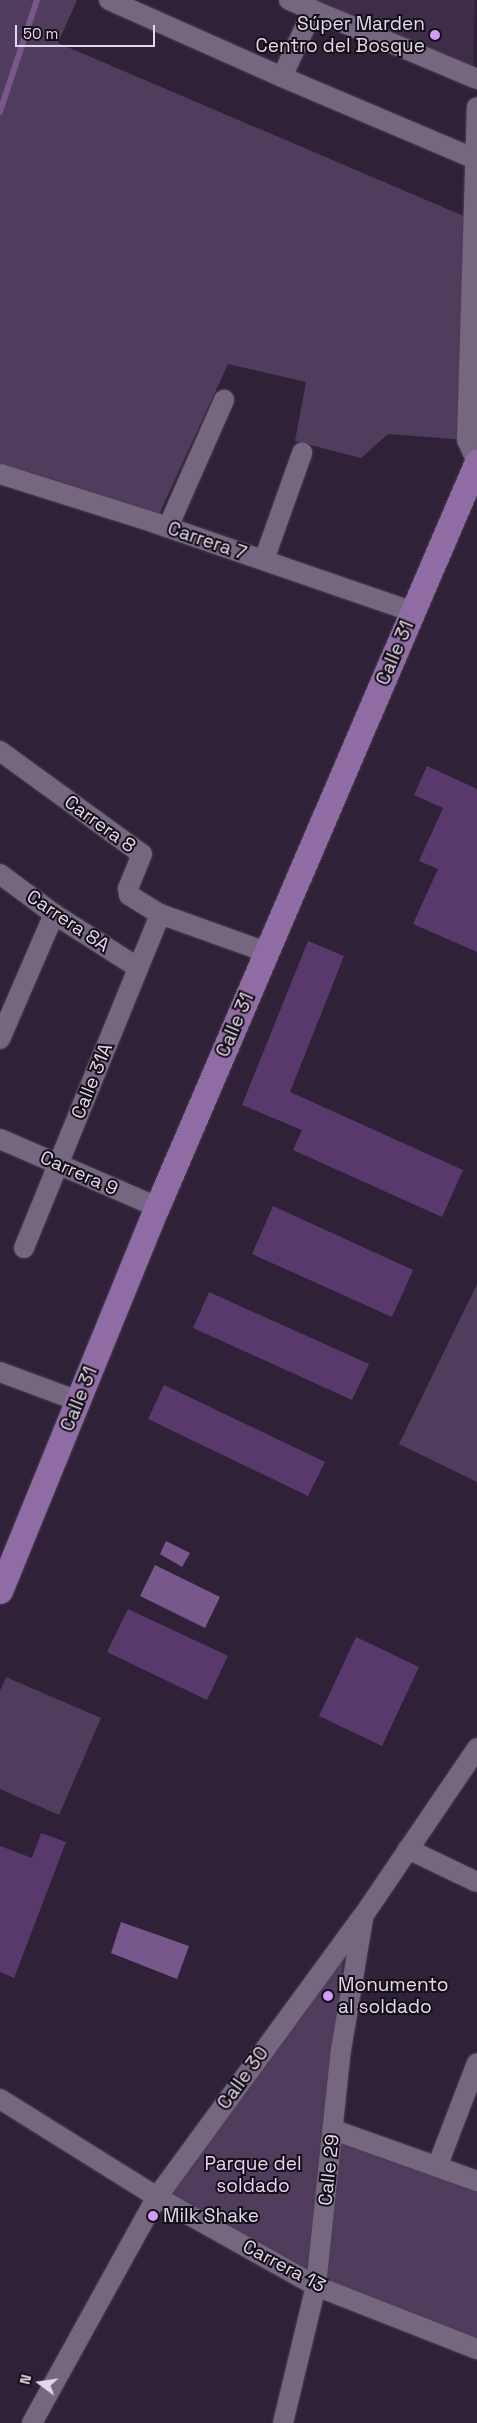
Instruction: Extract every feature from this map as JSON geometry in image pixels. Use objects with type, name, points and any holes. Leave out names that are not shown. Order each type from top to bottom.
[{"type":"main road","name":"Calle 31","points":[[0,1592],[157,1208],[477,462]]},
{"type":"street","points":[[109,0],[282,77],[476,159]]},
{"type":"street","points":[[289,0],[477,79]]},
{"type":"street","points":[[282,77],[313,10]]},
{"type":"street","points":[[477,107],[467,440],[477,462]]},
{"type":"street","points":[[168,527],[224,400]]},
{"type":"street","points":[[264,560],[302,453]]},
{"type":"street","name":"Carrera 7","points":[[0,474],[168,527],[413,612]]},
{"type":"street","name":"Carrera 8","points":[[0,751],[142,854],[128,892],[160,914],[266,952]]},
{"type":"street","name":"Carrera 8A","points":[[0,874],[54,914],[137,967]]},
{"type":"street","points":[[0,1039],[54,914]]},
{"type":"street","name":"Calle 31A","points":[[24,1248],[160,914]]},
{"type":"street","name":"Carrera 9","points":[[0,1139],[157,1208]]},
{"type":"street","points":[[0,1372],[78,1401]]},
{"type":"street","name":"Calle 30","points":[[32,2423],[157,2197],[363,1916],[477,1748]]},
{"type":"street","points":[[408,1849],[477,1882]]},
{"type":"street","name":"Calle 29","points":[[283,2423],[316,2286],[341,2050],[363,1916]]},
{"type":"street","points":[[437,2166],[477,2063]]},
{"type":"street","name":"Carrera 13","points":[[0,2099],[157,2197],[316,2286],[477,2349]]},
{"type":"street","points":[[334,2130],[477,2181]]},
{"type":"shaded area","name":"Súper Marden Centro del Bosque","points":[[317,0],[475,0],[473,69]]},
{"type":"shaded area","points":[[166,1541],[190,1553],[182,1567],[160,1554]]},
{"type":"shaded area","points":[[155,1565],[220,1597],[205,1628],[140,1596]]},
{"type":"shaded area","points":[[121,1922],[189,1946],[177,1979],[111,1953]]},
{"type":"green space","points":[[0,0],[77,0],[58,43],[473,220],[467,440],[388,434],[361,458],[295,441],[306,382],[228,364],[155,523],[0,474]]},
{"type":"green space","points":[[477,1284],[477,1482],[399,1444]]},
{"type":"green space","points":[[6,1677],[101,1718],[59,1815],[0,1789],[0,1691]]},
{"type":"green space","name":"Parque del soldado","points":[[346,1938],[306,2279],[157,2197]]},
{"type":"green space","points":[[334,2130],[477,2181],[477,2349],[316,2286]]},
{"type":"building","points":[[427,766],[477,789],[477,952],[413,924],[438,869],[419,861],[443,808],[414,795]]},
{"type":"building","points":[[308,941],[344,956],[290,1092],[463,1170],[442,1217],[293,1150],[302,1130],[242,1105]]},
{"type":"building","points":[[273,1206],[413,1270],[392,1317],[252,1254]]},
{"type":"building","points":[[209,1292],[369,1364],[352,1400],[193,1328]]},
{"type":"building","points":[[164,1385],[325,1462],[308,1496],[148,1419]]},
{"type":"building","points":[[128,1609],[228,1656],[207,1700],[107,1652]]},
{"type":"building","points":[[356,1637],[419,1667],[382,1746],[319,1716]]},
{"type":"building","points":[[41,1833],[66,1842],[14,1978],[0,1972],[0,1846],[32,1858]]},
{"type":"waterway","points":[[0,112],[37,0]]},
{"type":"place","name":"Súper Marden Centro del Bosque","points":[[435,35]]},
{"type":"place","name":"Monumento al soldado","points":[[328,1996]]},
{"type":"place","name":"Milk Shake","points":[[153,2216]]}]
